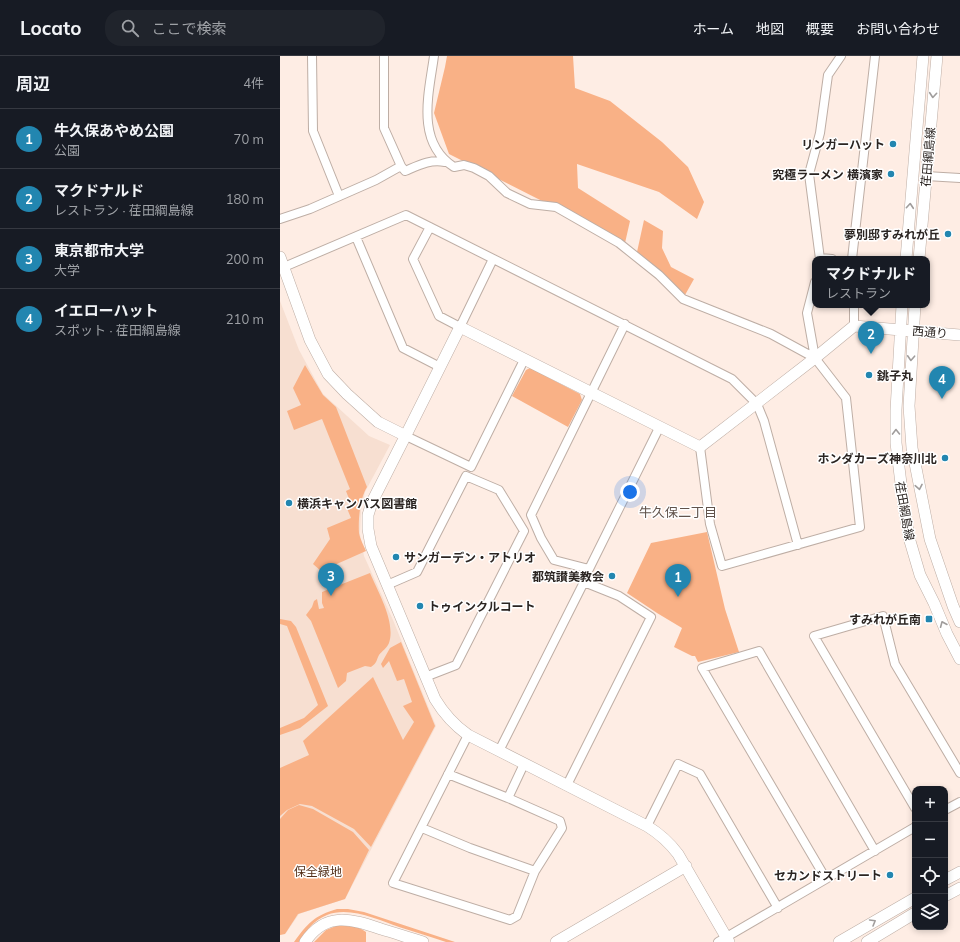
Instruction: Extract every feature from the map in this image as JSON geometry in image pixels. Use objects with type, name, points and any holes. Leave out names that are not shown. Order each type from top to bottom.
[{"type":"street","points":[[312,56],[313,131],[339,196]]},
{"type":"street","points":[[384,56],[384,128],[401,166],[405,171],[436,160],[445,162],[454,167],[464,165],[474,168],[489,176],[507,193],[530,204],[556,207],[619,243],[658,275],[683,299],[771,334],[815,358],[846,398],[860,527],[722,566],[710,524],[700,448]]},
{"type":"street","points":[[434,56],[428,97],[427,122],[431,138],[445,162]]},
{"type":"street","points":[[820,256],[808,174],[820,133],[828,75],[842,56]]},
{"type":"street","points":[[852,256],[875,56]]},
{"type":"street","name":"荏田綱島線","points":[[906,256],[923,56]]},
{"type":"street","name":"荏田綱島線","points":[[919,256],[936,56]]},
{"type":"street","points":[[280,219],[310,209],[376,180],[401,166]]},
{"type":"street","points":[[926,176],[960,178]]},
{"type":"street","points":[[524,360],[471,467],[378,422],[347,394],[328,374],[310,340],[282,262],[356,237],[406,215],[732,379],[757,404],[764,421],[798,545]]},
{"type":"street","points":[[430,227],[413,259],[438,316],[700,448]]},
{"type":"street","points":[[356,237],[403,348],[440,367]]},
{"type":"street","points":[[493,260],[406,436],[374,496],[368,515],[368,529],[371,546],[425,677],[441,710],[468,736],[648,826],[659,833],[669,843],[686,866],[725,940],[912,829]]},
{"type":"street","points":[[812,294],[807,313],[815,358]]},
{"type":"street","points":[[700,448],[854,326],[854,308]]},
{"type":"street","name":"荏田綱島線","points":[[902,308],[896,410],[896,443],[904,508],[910,541],[920,575],[960,659]]},
{"type":"street","name":"荏田綱島線","points":[[915,308],[912,331],[909,406],[912,448],[930,539],[960,622]]},
{"type":"street","points":[[625,324],[531,515],[541,538],[554,560],[589,569],[660,428]]},
{"type":"street","name":"西通り","points":[[854,326],[960,335]]},
{"type":"street","points":[[387,585],[417,572],[466,476],[499,490],[524,531],[456,665],[425,677]]},
{"type":"street","points":[[499,751],[584,582],[619,596],[651,617],[567,785]]},
{"type":"street","points":[[912,803],[814,636],[883,616],[895,664],[960,773]]},
{"type":"street","points":[[826,879],[702,668],[743,655],[759,652],[875,851]]},
{"type":"street","points":[[448,774],[560,821],[562,828],[535,871],[517,916],[510,920],[393,884],[448,774],[468,736]]},
{"type":"street","points":[[508,798],[524,764]]},
{"type":"street","points":[[648,826],[678,764],[700,774],[778,908]]},
{"type":"street","points":[[948,808],[960,802]]},
{"type":"street","points":[[422,828],[470,848],[535,871]]},
{"type":"street","points":[[556,942],[686,866]]},
{"type":"street","points":[[948,878],[960,872]]},
{"type":"street","points":[[948,894],[960,888]]},
{"type":"street","points":[[839,942],[912,900]]},
{"type":"street","points":[[867,942],[912,915]]},
{"type":"street","points":[[305,942],[313,932],[324,925],[344,919],[358,921],[423,942]]},
{"type":"shaded area","points":[[280,301],[299,350],[323,394],[369,436],[390,445],[365,492],[361,510],[360,534],[364,556],[393,620],[436,726],[345,899],[299,914],[286,933],[280,935]]},
{"type":"green space","points":[[447,56],[573,56],[575,88],[610,101],[662,142],[688,167],[704,202],[697,219],[659,192],[577,164],[578,188],[630,221],[625,243],[449,154],[434,113]]},
{"type":"green space","points":[[644,220],[663,231],[662,248],[671,267],[694,279],[685,295],[637,252]]},
{"type":"green space","points":[[305,365],[323,395],[336,407],[367,487],[361,503],[359,522],[359,533],[366,551],[321,571],[313,564],[330,539],[327,528],[351,518],[346,506],[351,504],[346,491],[350,489],[322,419],[294,430],[287,411],[301,405],[293,388]]},
{"type":"green space","points":[[530,368],[580,394],[582,400],[568,427],[512,396],[526,370]]},
{"type":"green space","points":[[707,532],[725,609],[739,652],[698,662],[695,656],[674,647],[682,628],[627,593],[651,543]]},
{"type":"green space","points":[[370,573],[388,617],[391,635],[389,643],[379,655],[373,666],[365,666],[347,673],[346,681],[338,688],[311,621],[306,615],[312,607],[314,601],[317,599],[319,609],[324,608],[322,603],[322,592]]},
{"type":"green space","points":[[280,619],[291,621],[296,627],[328,706],[300,728],[280,735],[280,728],[304,718],[318,705],[287,626],[280,624]]},
{"type":"green space","points":[[401,642],[435,726],[371,847],[354,829],[312,806],[300,804],[287,810],[280,816],[280,768],[309,755],[303,741],[373,677],[403,740],[414,722],[403,706],[412,702],[404,679],[397,681],[389,661],[383,668],[381,664],[390,648]]},
{"type":"green space","name":"保全緑地","points":[[299,805],[313,809],[353,832],[369,850],[345,899],[298,914],[285,934],[280,935],[280,819],[288,810]]},
{"type":"green space","points":[[337,909],[348,909],[364,912],[455,942],[446,942],[364,915],[345,912],[322,917],[311,926],[299,942],[294,942],[303,930],[317,917]]},
{"type":"green space","points":[[336,926],[352,926],[363,930],[366,932],[366,942],[314,942],[326,930]]},
{"type":"place","name":"リンガーハット","points":[[893,144]]},
{"type":"place","name":"究極ラーメン 横濱家","points":[[891,174]]},
{"type":"place","name":"夢別邸すみれが丘","points":[[948,234]]},
{"type":"place","name":"マクドナルド","points":[[871,354]]},
{"type":"place","name":"銚子丸","points":[[869,375]]},
{"type":"place","name":"イエローハット","points":[[942,399]]},
{"type":"place","name":"ホンダカーズ神奈川北","points":[[945,458]]},
{"type":"place","name":"横浜キャンパス図書館","points":[[289,503]]},
{"type":"place","name":"サンガーデン・アトリオ","points":[[396,557]]},
{"type":"place","name":"都筑讃美教会","points":[[612,576]]},
{"type":"place","name":"東京都市大学","points":[[331,596]]},
{"type":"place","name":"牛久保あやめ公園","points":[[678,597]]},
{"type":"place","name":"トゥインクルコート","points":[[420,606]]},
{"type":"place","name":"すみれが丘南","points":[[929,619]]},
{"type":"place","name":"セカンドストリート","points":[[890,875]]},
{"type":"district","name":"牛久保二丁目","points":[[678,512]]}]
